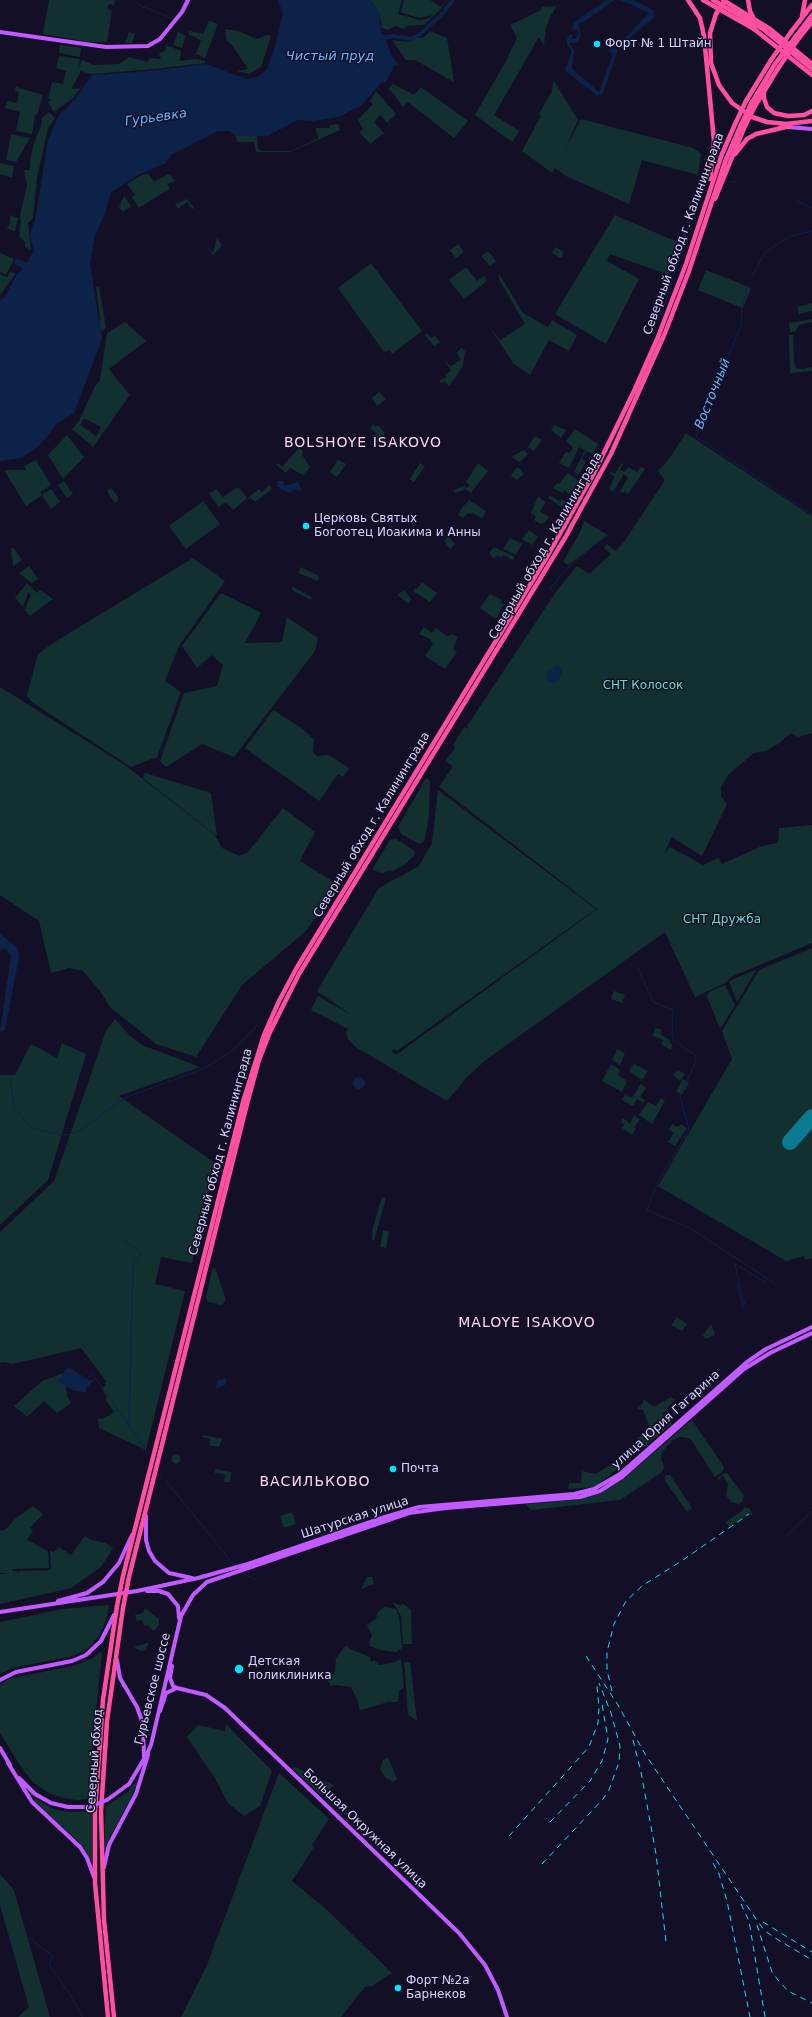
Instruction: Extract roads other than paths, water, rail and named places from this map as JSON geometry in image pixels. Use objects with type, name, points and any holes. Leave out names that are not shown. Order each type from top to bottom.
[{"type":"highway","points":[[688,0],[698,13],[703,28],[713,128],[714,159],[707,199]]},
{"type":"highway","points":[[704,0],[754,29],[812,74]]},
{"type":"highway","points":[[714,0],[763,29],[812,74]]},
{"type":"highway","points":[[812,64],[755,19],[724,0],[716,14],[710,33],[711,63],[717,81],[728,99],[747,114],[767,122],[786,124],[812,122]]},
{"type":"highway","points":[[748,0],[750,11],[755,19]]},
{"type":"highway","points":[[800,20],[805,0]]},
{"type":"highway","name":"Северный обход г. Калининграда","points":[[123,1576],[246,1088],[266,1029],[296,969],[547,557],[594,473],[634,392],[658,337],[686,264],[722,154],[736,122],[746,101],[771,60],[812,5]]},
{"type":"highway","points":[[704,225],[743,126],[753,105],[777,65],[812,15]]},
{"type":"highway","points":[[798,37],[811,23]]},
{"type":"highway","points":[[777,65],[764,90],[764,98],[772,111],[780,116],[804,115],[812,111]]},
{"type":"highway","points":[[753,105],[768,83]]},
{"type":"highway","points":[[728,166],[740,147],[752,136],[766,130],[812,122]]},
{"type":"highway","name":"Северный обход г. Калининграда","points":[[146,1509],[250,1090],[259,1060],[274,1022],[299,974],[566,538],[593,489],[627,422],[657,353],[678,301],[725,162],[743,126]]},
{"type":"highway","name":"Северный обход","points":[[114,2017],[106,1943],[102,1883],[102,1774],[117,1641],[123,1608],[146,1509]]},
{"type":"highway","name":"Северный обход","points":[[108,2017],[95,1883],[95,1811],[98,1752],[106,1671],[123,1576]]},
{"type":"main road","points":[[0,32],[106,47],[148,46],[160,39],[182,12],[188,0]]},
{"type":"main road","points":[[788,127],[812,129]]},
{"type":"main road","name":"улица Юрия Гагарина","points":[[523,1499],[580,1493],[609,1482],[747,1362],[766,1349],[812,1327]]},
{"type":"main road","points":[[523,1499],[580,1497],[600,1491],[612,1484],[744,1369],[770,1353],[812,1333]]},
{"type":"main road","name":"Шатурская улица","points":[[179,1624],[187,1603],[198,1589],[212,1580],[228,1575],[239,1569],[411,1509],[440,1504],[523,1499]]},
{"type":"main road","name":"Шатурская улица","points":[[198,1578],[239,1569],[394,1517],[437,1509],[523,1499]]},
{"type":"main road","points":[[432,1505],[437,1509],[440,1504]]},
{"type":"main road","points":[[146,1509],[146,1540],[150,1553],[155,1561],[162,1568],[173,1574],[185,1578],[198,1578]]},
{"type":"main road","points":[[50,1604],[87,1593],[103,1582],[119,1563],[134,1530]]},
{"type":"main road","points":[[0,1612],[137,1591],[198,1578]]},
{"type":"main road","points":[[137,1591],[159,1591],[168,1594],[175,1600],[179,1608],[179,1624]]},
{"type":"main road","points":[[0,1680],[16,1672],[72,1661],[86,1655],[102,1641],[117,1609]]},
{"type":"main road","name":"Гурьевское шоссе","points":[[0,1748],[8,1763],[30,1790],[46,1800],[68,1807],[89,1807],[107,1800],[129,1784],[143,1761],[150,1744],[179,1624]]},
{"type":"main road","points":[[117,1641],[116,1657],[119,1674],[137,1707],[143,1724],[145,1741],[143,1761]]},
{"type":"main road","points":[[157,1714],[162,1707],[166,1693],[177,1688],[170,1680],[171,1657]]},
{"type":"main road","name":"Большая Окружная улица","points":[[177,1688],[206,1695],[225,1708],[459,1933],[485,1965],[498,1990],[507,2017]]},
{"type":"main road","points":[[102,1883],[107,1849],[138,1788],[150,1744]]},
{"type":"main road","points":[[8,1763],[32,1802],[80,1847],[88,1861],[95,1883]]},
{"type":"water","name":"Чистый пруд","points":[[278,0],[370,0],[379,11],[381,34],[386,40],[391,54],[399,65],[394,66],[386,82],[381,83],[361,106],[338,117],[313,121],[297,120],[268,136],[237,136],[229,131],[218,131],[171,155],[166,163],[138,175],[111,192],[105,214],[95,235],[90,264],[102,339],[74,413],[57,424],[41,444],[22,458],[0,461],[0,301],[5,297],[16,276],[23,269],[14,263],[17,258],[27,263],[34,251],[30,235],[36,215],[48,140],[59,115],[76,98],[92,75],[150,71],[206,64],[246,79],[258,77],[267,69],[274,50],[283,13]]},
{"type":"water","points":[[606,0],[614,0],[584,22],[580,23],[578,25],[581,34],[579,40],[575,43],[570,42],[574,50],[572,69],[599,92],[613,54],[609,51],[612,46],[618,50],[603,93],[597,96],[565,70],[571,55],[571,50],[567,45],[567,39],[570,34],[573,36],[571,39],[575,39],[579,33],[577,28],[575,30],[572,28],[574,22]]},
{"type":"water","points":[[620,0],[633,0],[653,10],[655,16],[619,48],[614,45],[617,39],[622,41],[649,13]]},
{"type":"water","points":[[278,481],[283,481],[284,486],[298,482],[302,492],[294,489],[290,493],[283,490],[277,486]]},
{"type":"water","points":[[556,665],[561,667],[562,672],[559,679],[553,684],[547,680],[546,673]]},
{"type":"water","points":[[0,934],[17,947],[19,957],[5,1030],[0,1032],[11,956],[6,949],[0,950]]},
{"type":"water","points":[[357,1077],[361,1077],[365,1083],[361,1089],[357,1089],[353,1085],[353,1081]]},
{"type":"water","points":[[70,1368],[90,1381],[96,1378],[86,1388],[86,1392],[75,1391],[58,1382],[66,1369]]},
{"type":"water","points":[[225,1378],[227,1380],[225,1385],[216,1388],[217,1381]]},
{"type":"waterway","points":[[135,0],[139,5],[171,18]]},
{"type":"waterway","name":"Гурьевка","points":[[379,38],[394,36],[410,39],[419,35],[443,13],[453,0]]},
{"type":"waterway","name":"Восточный","points":[[649,331],[661,314],[666,301],[704,173]]},
{"type":"waterway","name":"Восточный","points":[[730,182],[736,182]]},
{"type":"waterway","name":"Восточный","points":[[796,201],[812,208]]},
{"type":"waterway","name":"Восточный","points":[[752,277],[765,252],[791,236],[812,231]]},
{"type":"waterway","name":"Восточный","points":[[748,285],[742,307],[741,325],[696,437],[812,514]]},
{"type":"waterway","points":[[550,589],[565,570],[606,535]]},
{"type":"waterway","points":[[638,968],[653,1002],[673,1010],[672,1037],[674,1041],[694,1054],[696,1061],[680,1096],[689,1130],[658,1182],[647,1210],[690,1228],[777,1285]]},
{"type":"waterway","points":[[10,1078],[14,1108],[32,1128],[63,1135],[71,1134],[82,1129],[129,1096],[203,1069],[232,1051],[260,1023]]},
{"type":"waterway","points":[[123,1239],[142,1253],[133,1263],[129,1425]]},
{"type":"waterway","points":[[735,1264],[745,1305]]},
{"type":"waterway","points":[[735,1264],[765,1282]]},
{"type":"waterway","points":[[736,1283],[744,1309]]},
{"type":"waterway","points":[[92,1373],[145,1448],[147,1455]]},
{"type":"waterway","points":[[158,1471],[162,1476]]},
{"type":"waterway","points":[[166,1481],[235,1566]]},
{"type":"waterway","points":[[786,1536],[812,1511]]},
{"type":"waterway","points":[[242,1572],[257,1581]]},
{"type":"waterway","points":[[29,1938],[53,1956],[49,1965],[67,1990],[83,2017]]},
{"type":"railway","points":[[612,1691],[607,1670],[607,1652],[614,1624],[626,1601],[642,1586],[683,1560],[749,1514]]},
{"type":"railway","points":[[586,1656],[618,1705],[645,1754],[758,1922],[765,1931],[812,1960]]},
{"type":"railway","points":[[542,1864],[603,1799],[609,1790],[619,1762],[620,1746],[611,1713],[599,1683]]},
{"type":"railway","points":[[509,1836],[589,1747],[598,1723],[599,1707],[597,1686]]},
{"type":"railway","points":[[550,1822],[590,1781],[602,1761],[608,1739],[602,1704]]},
{"type":"railway","points":[[633,1740],[641,1772],[656,1854],[666,1942]]},
{"type":"railway","points":[[713,1863],[719,1874],[727,1901],[750,2017]]},
{"type":"railway","points":[[741,1904],[749,1921],[765,2017]]},
{"type":"railway","points":[[763,1922],[812,1952]]},
{"type":"railway","points":[[757,1925],[772,1972],[788,1991],[812,2003]]},
{"type":"place","name":"Форт № 1 Штайн","points":[[597,44]]},
{"type":"place","name":"Церковь Святых Богоотец Иоакима и Анны","points":[[306,526]]},
{"type":"place","name":"Почта","points":[[393,1469]]},
{"type":"place","name":"Детская поликлиника","points":[[239,1669]]},
{"type":"place","name":"Форт №2а Барнеков","points":[[398,1988]]},
{"type":"district","name":"BOLSHOYE ISAKOVO","points":[[363,443]]},
{"type":"district","name":"MALOYE ISAKOVO","points":[[527,1323]]},
{"type":"district","name":"ВАСИЛЬКОВО","points":[[315,1482]]},
{"type":"park label","name":"СНТ Колосок","points":[[643,686]]},
{"type":"park label","name":"СНТ Дружба","points":[[722,920]]}]
